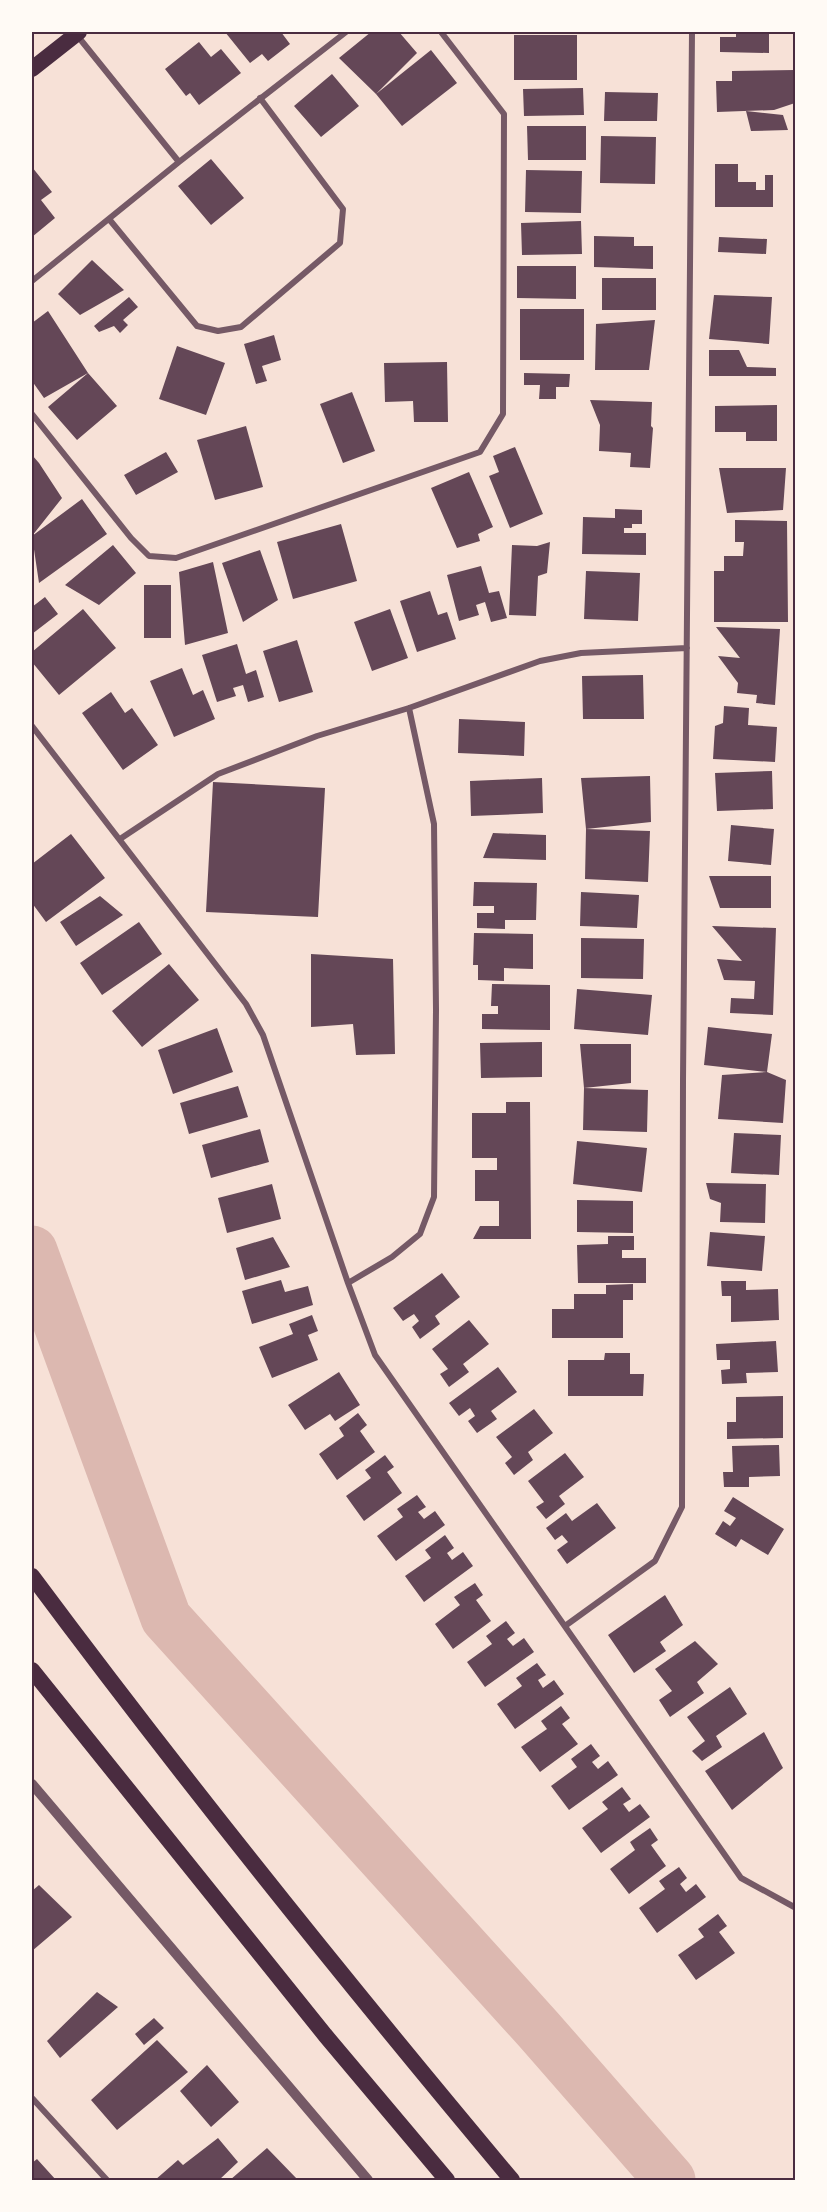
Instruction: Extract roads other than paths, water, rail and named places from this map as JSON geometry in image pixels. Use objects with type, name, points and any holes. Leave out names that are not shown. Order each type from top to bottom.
[{"type":"highway","points":[[32,69],[77,33]]},
{"type":"highway","points":[[32,1576],[121,1696],[346,1981],[512,2181]]},
{"type":"highway","points":[[32,1670],[325,2035],[447,2181]]},
{"type":"street","points":[[32,281],[179,162],[346,32]]},
{"type":"street","points":[[32,414],[148,556],[176,558],[480,452],[503,414],[504,114],[441,32]]},
{"type":"street","points":[[565,1626],[655,1561],[682,1507],[692,32]]},
{"type":"street","points":[[77,33],[179,162]]},
{"type":"street","points":[[110,219],[198,326],[218,331],[241,327],[340,243],[343,209],[260,98]]},
{"type":"street","points":[[120,839],[218,774],[316,736],[410,708],[540,661],[581,653],[687,648]]},
{"type":"street","points":[[348,1283],[392,1257],[420,1234],[434,1197],[436,998],[434,824],[410,708]]},
{"type":"street","points":[[32,726],[246,1004],[263,1035],[375,1355],[741,1878],[795,1908]]},
{"type":"street","points":[[32,1784],[368,2181]]},
{"type":"street","points":[[32,2098],[106,2181]]},
{"type":"waterway","points":[[32,1251],[166,1618],[538,2029],[670,2180]]}]
